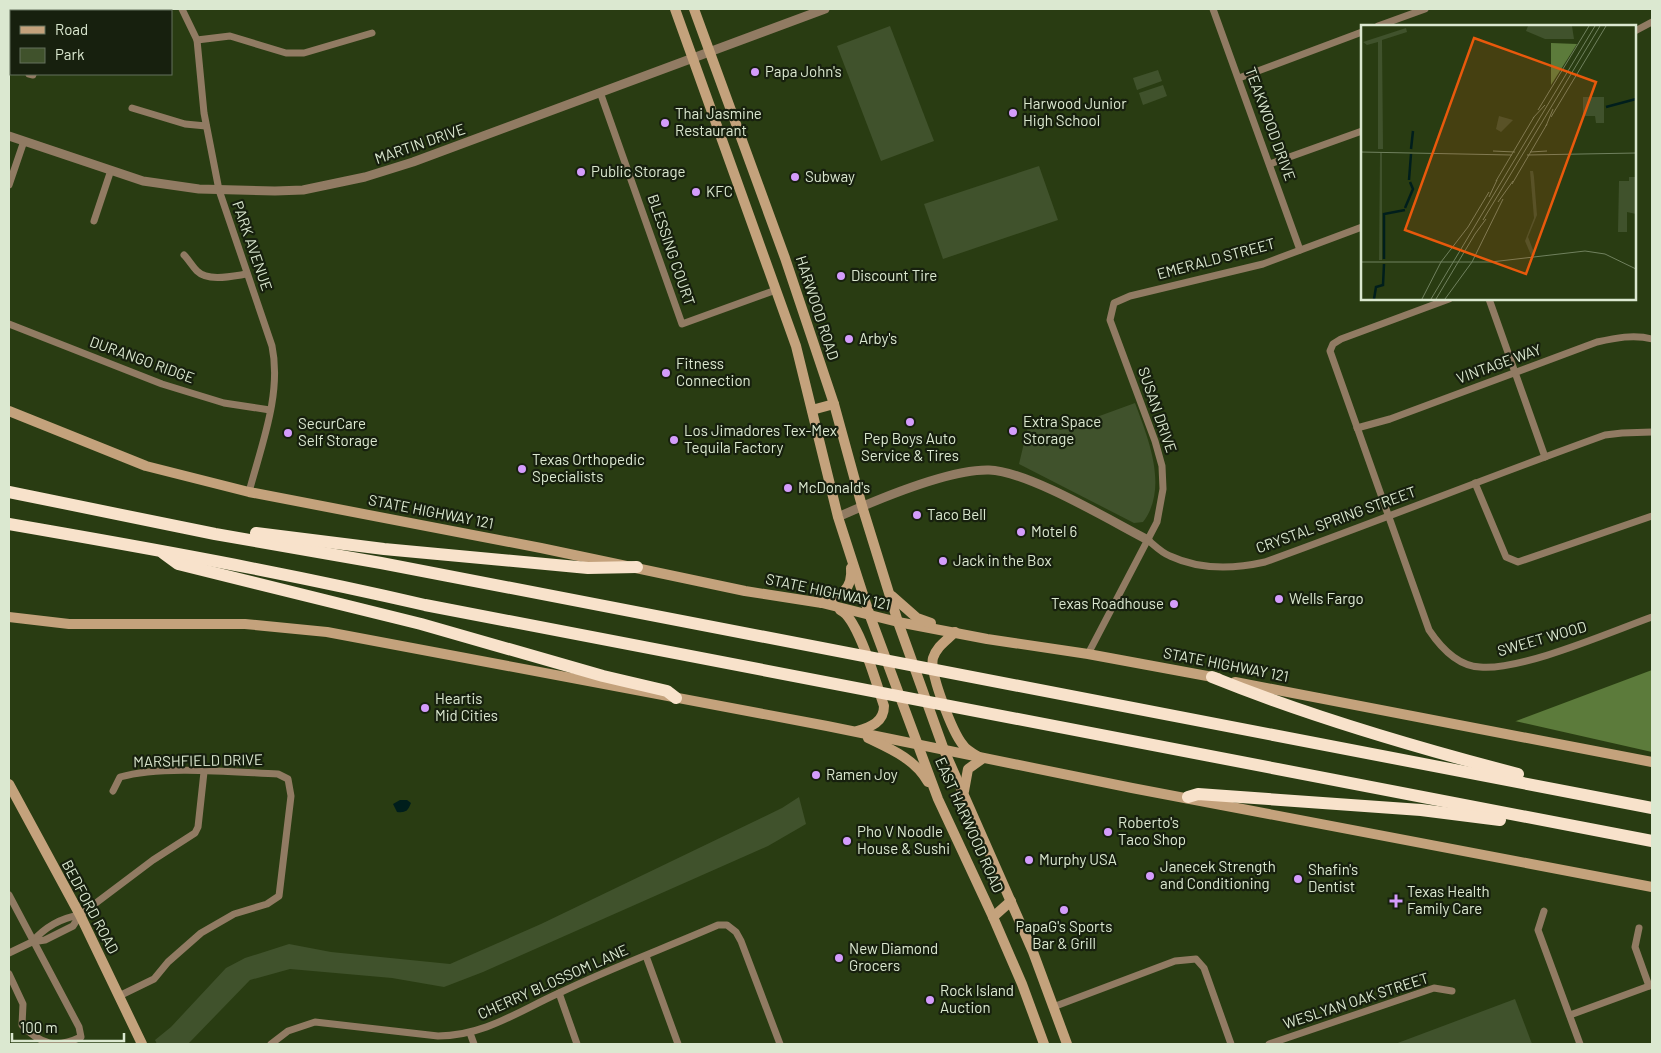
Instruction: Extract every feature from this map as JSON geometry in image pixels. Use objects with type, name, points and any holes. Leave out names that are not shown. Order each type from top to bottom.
[{"type":"highway","points":[[9,492],[215,534],[381,563],[1652,808]]},
{"type":"highway","points":[[9,524],[159,550],[335,584],[425,605],[1652,842]]},
{"type":"highway","points":[[215,534],[233,529],[384,549],[588,568],[637,567]]},
{"type":"highway","points":[[159,550],[178,564],[421,624],[603,676],[667,692],[676,698]]},
{"type":"highway","points":[[1212,677],[1258,695],[1405,744],[1539,779],[1565,791]]},
{"type":"highway","points":[[1188,798],[1198,794],[1421,810],[1518,822],[1547,822]]},
{"type":"main road","points":[[675,9],[796,346],[838,517],[870,616]]},
{"type":"main road","name":"HARWOOD ROAD","points":[[694,9],[794,284],[834,404],[862,506],[898,622]]},
{"type":"main road","points":[[736,178],[755,177]]},
{"type":"main road","points":[[776,290],[794,284]]},
{"type":"main road","points":[[812,410],[834,404]]},
{"type":"main road","name":"STATE HIGHWAY 121","points":[[9,411],[146,466],[249,492],[637,567],[745,590],[822,603],[898,622],[1212,677],[1652,762]]},
{"type":"main road","points":[[822,603],[841,596],[848,588],[852,578],[849,552]]},
{"type":"main road","points":[[890,592],[900,605],[917,618],[955,632],[936,650],[932,661],[935,680],[963,746],[982,759]]},
{"type":"main road","points":[[822,603],[849,616],[884,706],[884,713],[880,720],[871,727],[856,731]]},
{"type":"main road","name":"EAST HARWOOD ROAD","points":[[870,616],[938,798],[1022,984],[1044,1044]]},
{"type":"main road","points":[[9,617],[94,625],[245,624],[327,632],[856,731],[982,759],[1652,886]]},
{"type":"main road","name":"EAST HARWOOD ROAD","points":[[898,622],[944,750],[964,791],[988,852],[1011,901],[1067,1044]]},
{"type":"main road","points":[[856,731],[906,758],[922,772],[938,798]]},
{"type":"main road","points":[[964,791],[968,769],[982,759]]},
{"type":"main road","name":"BEDFORD ROAD","points":[[9,784],[80,915],[142,1044]]},
{"type":"main road","points":[[993,917],[1011,901]]},
{"type":"street","name":"PARK AVENUE","points":[[182,9],[197,40],[206,126],[219,190],[275,364],[270,410],[249,492]]},
{"type":"street","name":"MARTIN DRIVE","points":[[9,136],[156,184],[219,190],[303,190],[365,177],[468,143],[825,9]]},
{"type":"street","name":"TEAKWOOD DRIVE","points":[[1214,9],[1300,250]]},
{"type":"street","points":[[1380,25],[1412,11],[1425,9]]},
{"type":"street","points":[[1636,30],[1652,22]]},
{"type":"street","points":[[1239,78],[1361,32]]},
{"type":"street","points":[[197,40],[230,36],[286,53],[304,53],[372,34]]},
{"type":"street","name":"BLESSING COURT","points":[[600,92],[682,324],[776,290]]},
{"type":"street","points":[[132,108],[185,124],[206,126]]},
{"type":"street","points":[[1270,164],[1361,131]]},
{"type":"street","points":[[9,185],[24,141]]},
{"type":"street","points":[[94,221],[111,170]]},
{"type":"street","name":"EMERALD STREET","points":[[1110,312],[1114,303],[1130,296],[1263,264],[1361,227]]},
{"type":"street","points":[[184,255],[196,270],[208,276],[219,277],[247,274]]},
{"type":"street","points":[[1388,518],[1330,351],[1333,344],[1446,300]]},
{"type":"street","points":[[1488,300],[1545,457]]},
{"type":"street","name":"SUSAN DRIVE","points":[[1088,654],[1148,540],[1158,517],[1163,489],[1162,466],[1155,441],[1110,320],[1110,312]]},
{"type":"street","name":"DURANGO RIDGE","points":[[9,324],[162,384],[224,403],[270,410]]},
{"type":"street","name":"VINTAGE WAY","points":[[1358,428],[1390,419],[1597,342],[1618,337],[1642,336],[1652,339]]},
{"type":"street","name":"CRYSTAL SPRING STREET","points":[[838,517],[862,506],[947,476],[989,470],[1007,473],[1032,482],[1148,540],[1169,556],[1192,563],[1226,568],[1265,562],[1388,518],[1475,483],[1605,435],[1622,432],[1652,432]]},
{"type":"street","points":[[1475,483],[1506,557],[1518,562],[1652,516]]},
{"type":"street","name":"SWEET WOOD","points":[[1388,518],[1429,630],[1441,648],[1462,662],[1479,668],[1524,661],[1652,617]]},
{"type":"street","points":[[9,953],[32,942],[42,931],[68,917],[80,915],[153,860],[195,833],[198,827],[204,772]]},
{"type":"street","name":"MARSHFIELD DRIVE","points":[[113,791],[120,777],[132,774],[204,772],[278,774],[284,776],[289,782],[291,796],[279,896],[268,904],[234,914],[201,933],[168,962],[154,979],[119,996]]},
{"type":"street","points":[[9,895],[32,942],[79,1027],[81,1037],[66,1044],[44,1042],[33,1036],[22,1025],[23,1004],[9,974]]},
{"type":"street","points":[[1544,911],[1538,930],[1580,1044]]},
{"type":"street","name":"CHERRY BLOSSOM LANE","points":[[271,1044],[288,1031],[315,1022],[438,1036],[470,1033],[499,1023],[559,993],[718,925],[727,925],[736,932],[741,941],[780,1044]]},
{"type":"street","points":[[1570,1015],[1651,985],[1635,947],[1639,928]]},
{"type":"street","points":[[646,956],[678,1044]]},
{"type":"street","points":[[1054,1007],[1175,961],[1196,959],[1204,968],[1230,1044]]},
{"type":"street","name":"WESLYAN OAK STREET","points":[[1268,1044],[1434,988],[1452,991]]},
{"type":"street","points":[[559,993],[577,1044]]},
{"type":"street","points":[[470,1033],[474,1044]]},
{"type":"green space","points":[[890,26],[934,141],[881,161],[837,46]]},
{"type":"green space","points":[[1158,70],[1162,81],[1137,90],[1133,78]]},
{"type":"green space","points":[[1163,85],[1167,96],[1143,105],[1139,93]]},
{"type":"green space","points":[[1039,166],[1058,220],[943,259],[924,204]]},
{"type":"green space","points":[[1135,403],[1154,463],[1155,494],[1151,509],[1143,522],[1134,523],[1019,464],[1029,422],[1061,430]]},
{"type":"green space","points":[[1652,670],[1652,752],[1515,721],[1516,721]]},
{"type":"green space","points":[[799,797],[806,824],[768,846],[483,972],[444,987],[392,978],[290,969],[250,980],[188,1044],[157,1044],[155,1040],[171,1027],[226,968],[245,958],[289,944],[331,952],[450,964],[541,924],[782,808]]},
{"type":"green space","points":[[1515,999],[1532,1044],[1395,1044]]},
{"type":"water","points":[[400,800],[407,800],[411,803],[404,812],[397,812],[393,804]]},
{"type":"place","name":"Papa John's","points":[[755,72]]},
{"type":"place","name":"Harwood Junior High School","points":[[1013,113]]},
{"type":"place","name":"Thai Jasmine Restaurant","points":[[665,123]]},
{"type":"place","name":"Public Storage","points":[[581,172]]},
{"type":"place","name":"Subway","points":[[795,177]]},
{"type":"place","name":"KFC","points":[[696,192]]},
{"type":"place","name":"Discount Tire","points":[[841,276]]},
{"type":"place","name":"Arby's","points":[[849,339]]},
{"type":"place","name":"Fitness Connection","points":[[666,373]]},
{"type":"place","name":"Pep Boys Auto Service & Tires","points":[[910,422]]},
{"type":"place","name":"Extra Space Storage","points":[[1013,431]]},
{"type":"place","name":"SecurCare Self Storage","points":[[288,433]]},
{"type":"place","name":"Los Jimadores Tex-Mex Tequila Factory","points":[[674,440]]},
{"type":"place","name":"Texas Orthopedic Specialists","points":[[522,469]]},
{"type":"place","name":"McDonald's","points":[[788,488]]},
{"type":"place","name":"Taco Bell","points":[[917,515]]},
{"type":"place","name":"Motel 6","points":[[1021,532]]},
{"type":"place","name":"Jack in the Box","points":[[943,561]]},
{"type":"place","name":"Wells Fargo","points":[[1279,599]]},
{"type":"place","name":"Texas Roadhouse","points":[[1174,604]]},
{"type":"place","name":"Heartis Mid Cities","points":[[425,708]]},
{"type":"place","name":"Ramen Joy","points":[[816,775]]},
{"type":"place","name":"Roberto's Taco Shop","points":[[1108,832]]},
{"type":"place","name":"Pho V Noodle House & Sushi","points":[[847,841]]},
{"type":"place","name":"Murphy USA","points":[[1029,860]]},
{"type":"place","name":"Janecek Strength and Conditioning","points":[[1150,876]]},
{"type":"place","name":"Shafin's Dentist","points":[[1298,879]]},
{"type":"place","name":"Texas Health Family Care","points":[[1396,901]]},
{"type":"place","name":"PapaG's Sports Bar & Grill","points":[[1064,910]]},
{"type":"place","name":"New Diamond Grocers","points":[[839,958]]},
{"type":"place","name":"Rock Island Auction","points":[[930,1000]]}]
